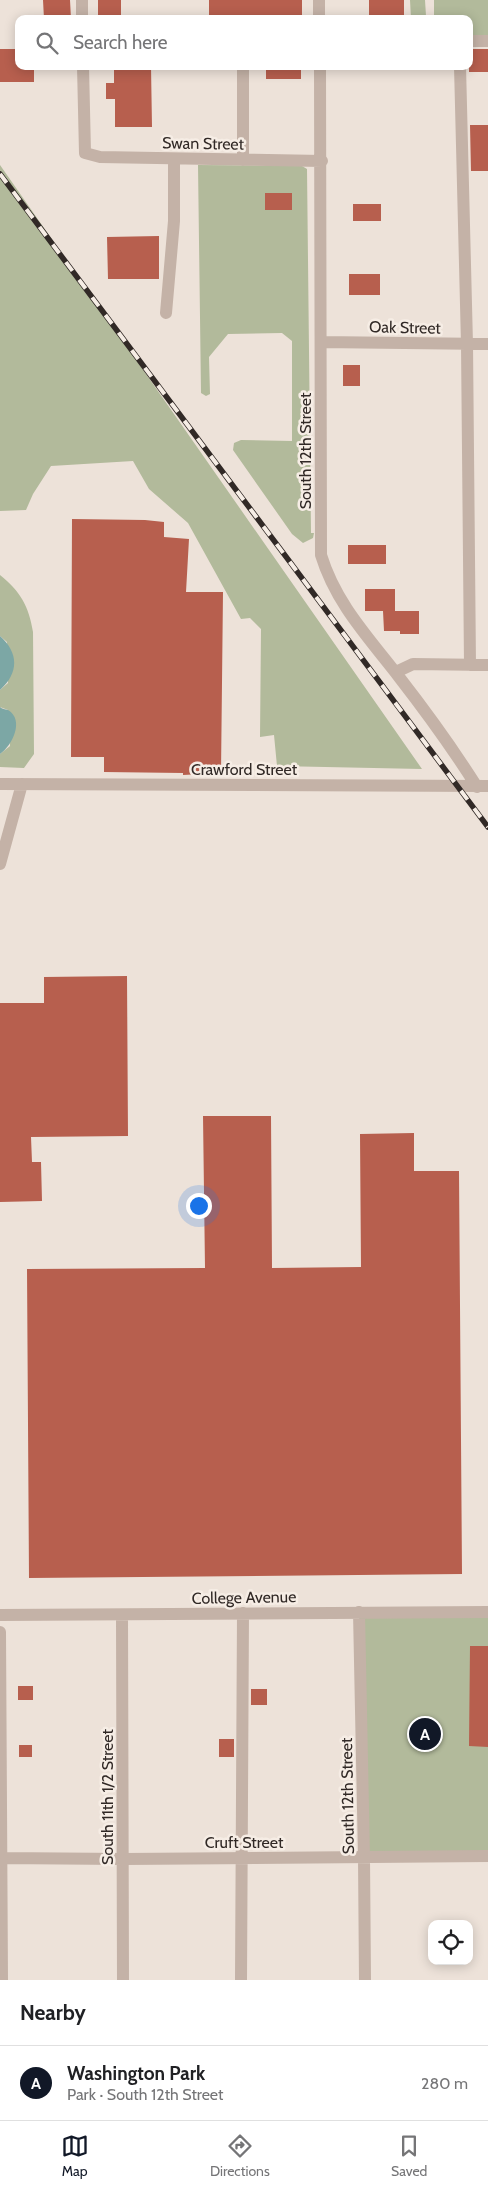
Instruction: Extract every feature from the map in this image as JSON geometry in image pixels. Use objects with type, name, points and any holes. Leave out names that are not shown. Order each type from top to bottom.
[{"type":"street","points":[[82,0],[82,15]]},
{"type":"street","points":[[319,0],[319,15]]},
{"type":"street","points":[[473,41],[488,41]]},
{"type":"street","name":"Swan Street","points":[[83,70],[85,153],[100,158],[322,161]]},
{"type":"street","points":[[243,70],[243,160]]},
{"type":"street","name":"South 12th Street","points":[[320,70],[322,161],[321,555],[328,578],[342,603],[483,786]]},
{"type":"street","points":[[460,70],[467,344],[470,665]]},
{"type":"street","points":[[166,313],[174,222],[174,159]]},
{"type":"street","name":"Oak Street","points":[[321,342],[488,344]]},
{"type":"street","points":[[396,672],[413,664],[488,665]]},
{"type":"street","name":"Crawford Street","points":[[0,784],[483,786]]},
{"type":"street","points":[[0,864],[22,784]]},
{"type":"street","name":"South 12th Street","points":[[359,1612],[365,1980]]},
{"type":"street","name":"College Avenue","points":[[0,1615],[488,1612]]},
{"type":"street","points":[[241,1980],[243,1613]]},
{"type":"street","name":"South 11th 1/2 Street","points":[[122,1615],[123,1980]]},
{"type":"street","points":[[0,1632],[2,1980]]},
{"type":"street","name":"Cruft Street","points":[[1,1858],[241,1859],[488,1856]]},
{"type":"green space","points":[[410,0],[425,0],[426,15],[411,15]]},
{"type":"green space","points":[[434,0],[488,0],[488,35],[473,35],[473,15],[434,15]]},
{"type":"green space","points":[[0,165],[422,769],[277,766],[274,735],[260,737],[261,629],[250,618],[241,619],[188,523],[149,489],[133,461],[51,466],[33,494],[26,510],[0,511]]},
{"type":"green space","points":[[198,165],[302,166],[307,169],[311,533],[314,533],[313,538],[303,543],[292,534],[233,450],[234,443],[241,440],[292,441],[292,341],[282,333],[228,334],[209,357],[210,394],[206,396],[201,393]]},
{"type":"green space","points":[[0,575],[18,593],[29,614],[33,632],[34,754],[24,768],[0,767],[0,754],[10,746],[8,710],[0,707],[0,690],[8,683],[7,642],[0,636]]},
{"type":"green space","points":[[359,1612],[488,1612],[488,1856],[364,1858]]},
{"type":"water","points":[[0,636],[11,649],[14,663],[11,677],[0,690]]},
{"type":"water","points":[[0,707],[13,714],[16,726],[9,745],[0,754]]},
{"type":"building","points":[[43,0],[70,0],[71,15],[44,15]]},
{"type":"building","points":[[98,0],[121,0],[121,15],[98,15]]},
{"type":"building","points":[[209,0],[302,0],[302,15],[209,15]]},
{"type":"building","points":[[369,0],[404,0],[404,15],[369,15]]},
{"type":"building","points":[[0,49],[15,49],[15,70],[34,70],[34,82],[0,82]]},
{"type":"building","points":[[473,49],[488,49],[488,72],[469,72],[469,70],[473,70]]},
{"type":"building","points":[[114,70],[151,70],[152,127],[115,127],[115,99],[106,99],[106,83],[114,83]]},
{"type":"building","points":[[266,70],[301,70],[301,79],[266,79]]},
{"type":"building","points":[[470,125],[488,125],[488,171],[471,171]]},
{"type":"building","points":[[265,193],[292,193],[292,210],[265,210]]},
{"type":"building","points":[[353,204],[381,204],[381,221],[353,221]]},
{"type":"building","points":[[159,236],[159,279],[108,279],[107,237]]},
{"type":"building","points":[[349,274],[380,274],[380,295],[349,295]]},
{"type":"building","points":[[343,365],[360,365],[360,386],[343,386]]},
{"type":"building","points":[[72,519],[164,522],[164,537],[189,539],[186,592],[223,592],[221,773],[183,775],[183,773],[104,772],[104,757],[71,757]]},
{"type":"building","points":[[348,545],[386,545],[386,564],[348,564]]},
{"type":"building","points":[[365,589],[395,589],[395,611],[419,611],[419,634],[400,634],[400,631],[384,631],[383,611],[365,611]]},
{"type":"building","points":[[127,976],[128,1136],[31,1137],[32,1162],[41,1162],[42,1201],[0,1202],[0,1003],[44,1003],[44,977]]},
{"type":"building","points":[[203,1116],[271,1116],[272,1268],[361,1267],[360,1134],[414,1133],[414,1171],[459,1171],[462,1574],[29,1578],[27,1269],[205,1268]]},
{"type":"building","points":[[470,1646],[488,1646],[488,1747],[469,1746]]},
{"type":"building","points":[[18,1686],[33,1686],[33,1700],[18,1700]]},
{"type":"building","points":[[251,1689],[267,1689],[267,1705],[251,1705]]},
{"type":"building","points":[[219,1739],[234,1739],[234,1757],[219,1757]]},
{"type":"building","points":[[19,1745],[32,1745],[32,1757],[19,1757]]},
{"type":"railway","points":[[0,174],[488,827]]},
{"type":"place","name":"Washington Park","points":[[425,1734]]}]
